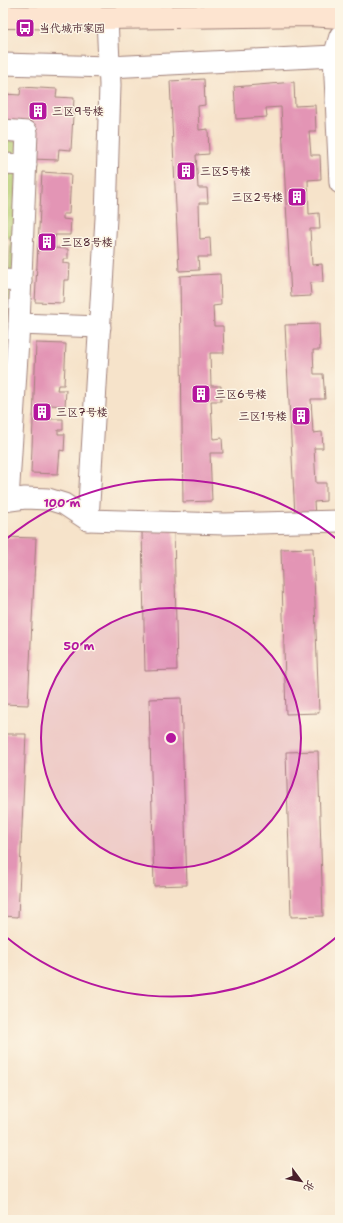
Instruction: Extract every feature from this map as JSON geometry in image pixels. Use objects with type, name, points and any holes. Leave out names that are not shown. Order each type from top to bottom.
[{"type":"main road","points":[[3,17],[107,18],[308,9],[340,17]]},
{"type":"street","points":[[88,520],[106,218],[110,85],[107,18]]},
{"type":"street","points":[[3,64],[109,67],[337,46],[340,183]]},
{"type":"street","points":[[3,130],[27,132],[26,165],[12,280],[19,324],[10,367],[5,500],[48,498],[64,504],[88,520],[224,524],[340,521]]},
{"type":"street","points":[[3,164],[26,165]]},
{"type":"street","points":[[19,324],[100,327]]},
{"type":"green space","points":[[3,140],[21,142],[20,157],[3,160]]},
{"type":"green space","points":[[3,166],[17,167],[15,274],[9,274],[11,238],[3,237]]},
{"type":"green space","points":[[3,281],[11,281],[9,355],[3,358]]},
{"type":"building","name":"三区5号楼","points":[[204,79],[205,105],[198,106],[199,130],[208,129],[209,154],[196,155],[198,188],[207,188],[208,203],[199,203],[200,239],[210,238],[211,257],[198,257],[199,270],[179,271],[170,81]]},
{"type":"building","name":"三区2号楼","points":[[294,82],[295,106],[315,105],[316,131],[309,131],[311,155],[320,155],[321,179],[308,180],[309,214],[319,213],[320,229],[310,229],[312,265],[322,264],[323,282],[310,283],[311,296],[291,297],[281,107],[266,108],[267,117],[236,119],[234,87]]},
{"type":"building","name":"三区9号楼","points":[[21,87],[57,89],[56,97],[74,98],[71,150],[59,149],[58,160],[31,159],[3,125],[3,94],[20,95]]},
{"type":"building","points":[[3,169],[6,169],[4,207],[3,207]]},
{"type":"building","name":"三区8号楼","points":[[42,172],[71,174],[69,214],[63,214],[63,219],[71,220],[70,235],[55,235],[55,248],[68,249],[68,259],[63,259],[63,263],[70,264],[69,280],[64,280],[63,303],[35,302]]},
{"type":"building","name":"三区6号楼","points":[[220,274],[221,305],[213,306],[214,326],[223,326],[224,353],[210,353],[211,386],[221,386],[221,401],[211,401],[213,439],[222,438],[223,453],[210,453],[212,501],[183,502],[180,276]]},
{"type":"building","name":"三区1号楼","points":[[319,324],[320,350],[313,350],[314,374],[323,374],[325,399],[311,399],[313,433],[322,432],[323,448],[314,448],[316,483],[326,483],[326,501],[314,502],[315,515],[295,516],[285,325]]},
{"type":"building","name":"三区7号楼","points":[[36,343],[66,344],[64,385],[58,385],[57,390],[66,390],[65,406],[50,405],[50,419],[63,419],[63,430],[58,430],[58,434],[65,434],[64,451],[60,450],[58,474],[31,473]]},
{"type":"building","points":[[174,530],[177,670],[145,671],[142,531]]},
{"type":"building","points":[[3,537],[36,538],[28,705],[3,704]]},
{"type":"building","points":[[313,548],[319,713],[286,714],[281,549]]},
{"type":"building","points":[[181,698],[187,885],[154,886],[149,699]]},
{"type":"building","points":[[3,734],[26,734],[18,917],[3,916]]},
{"type":"building","points":[[318,751],[323,916],[291,917],[286,752]]},
{"type":"place","name":"当代城市家园","points":[[25,28]]},
{"type":"place","name":"三区9号楼","points":[[38,111]]},
{"type":"place","name":"三区5号楼","points":[[186,171]]},
{"type":"place","name":"三区2号楼","points":[[297,197]]},
{"type":"place","name":"三区8号楼","points":[[47,242]]},
{"type":"place","name":"三区6号楼","points":[[201,394]]},
{"type":"place","name":"三区7号楼","points":[[42,412]]},
{"type":"place","name":"三区1号楼","points":[[301,416]]}]
